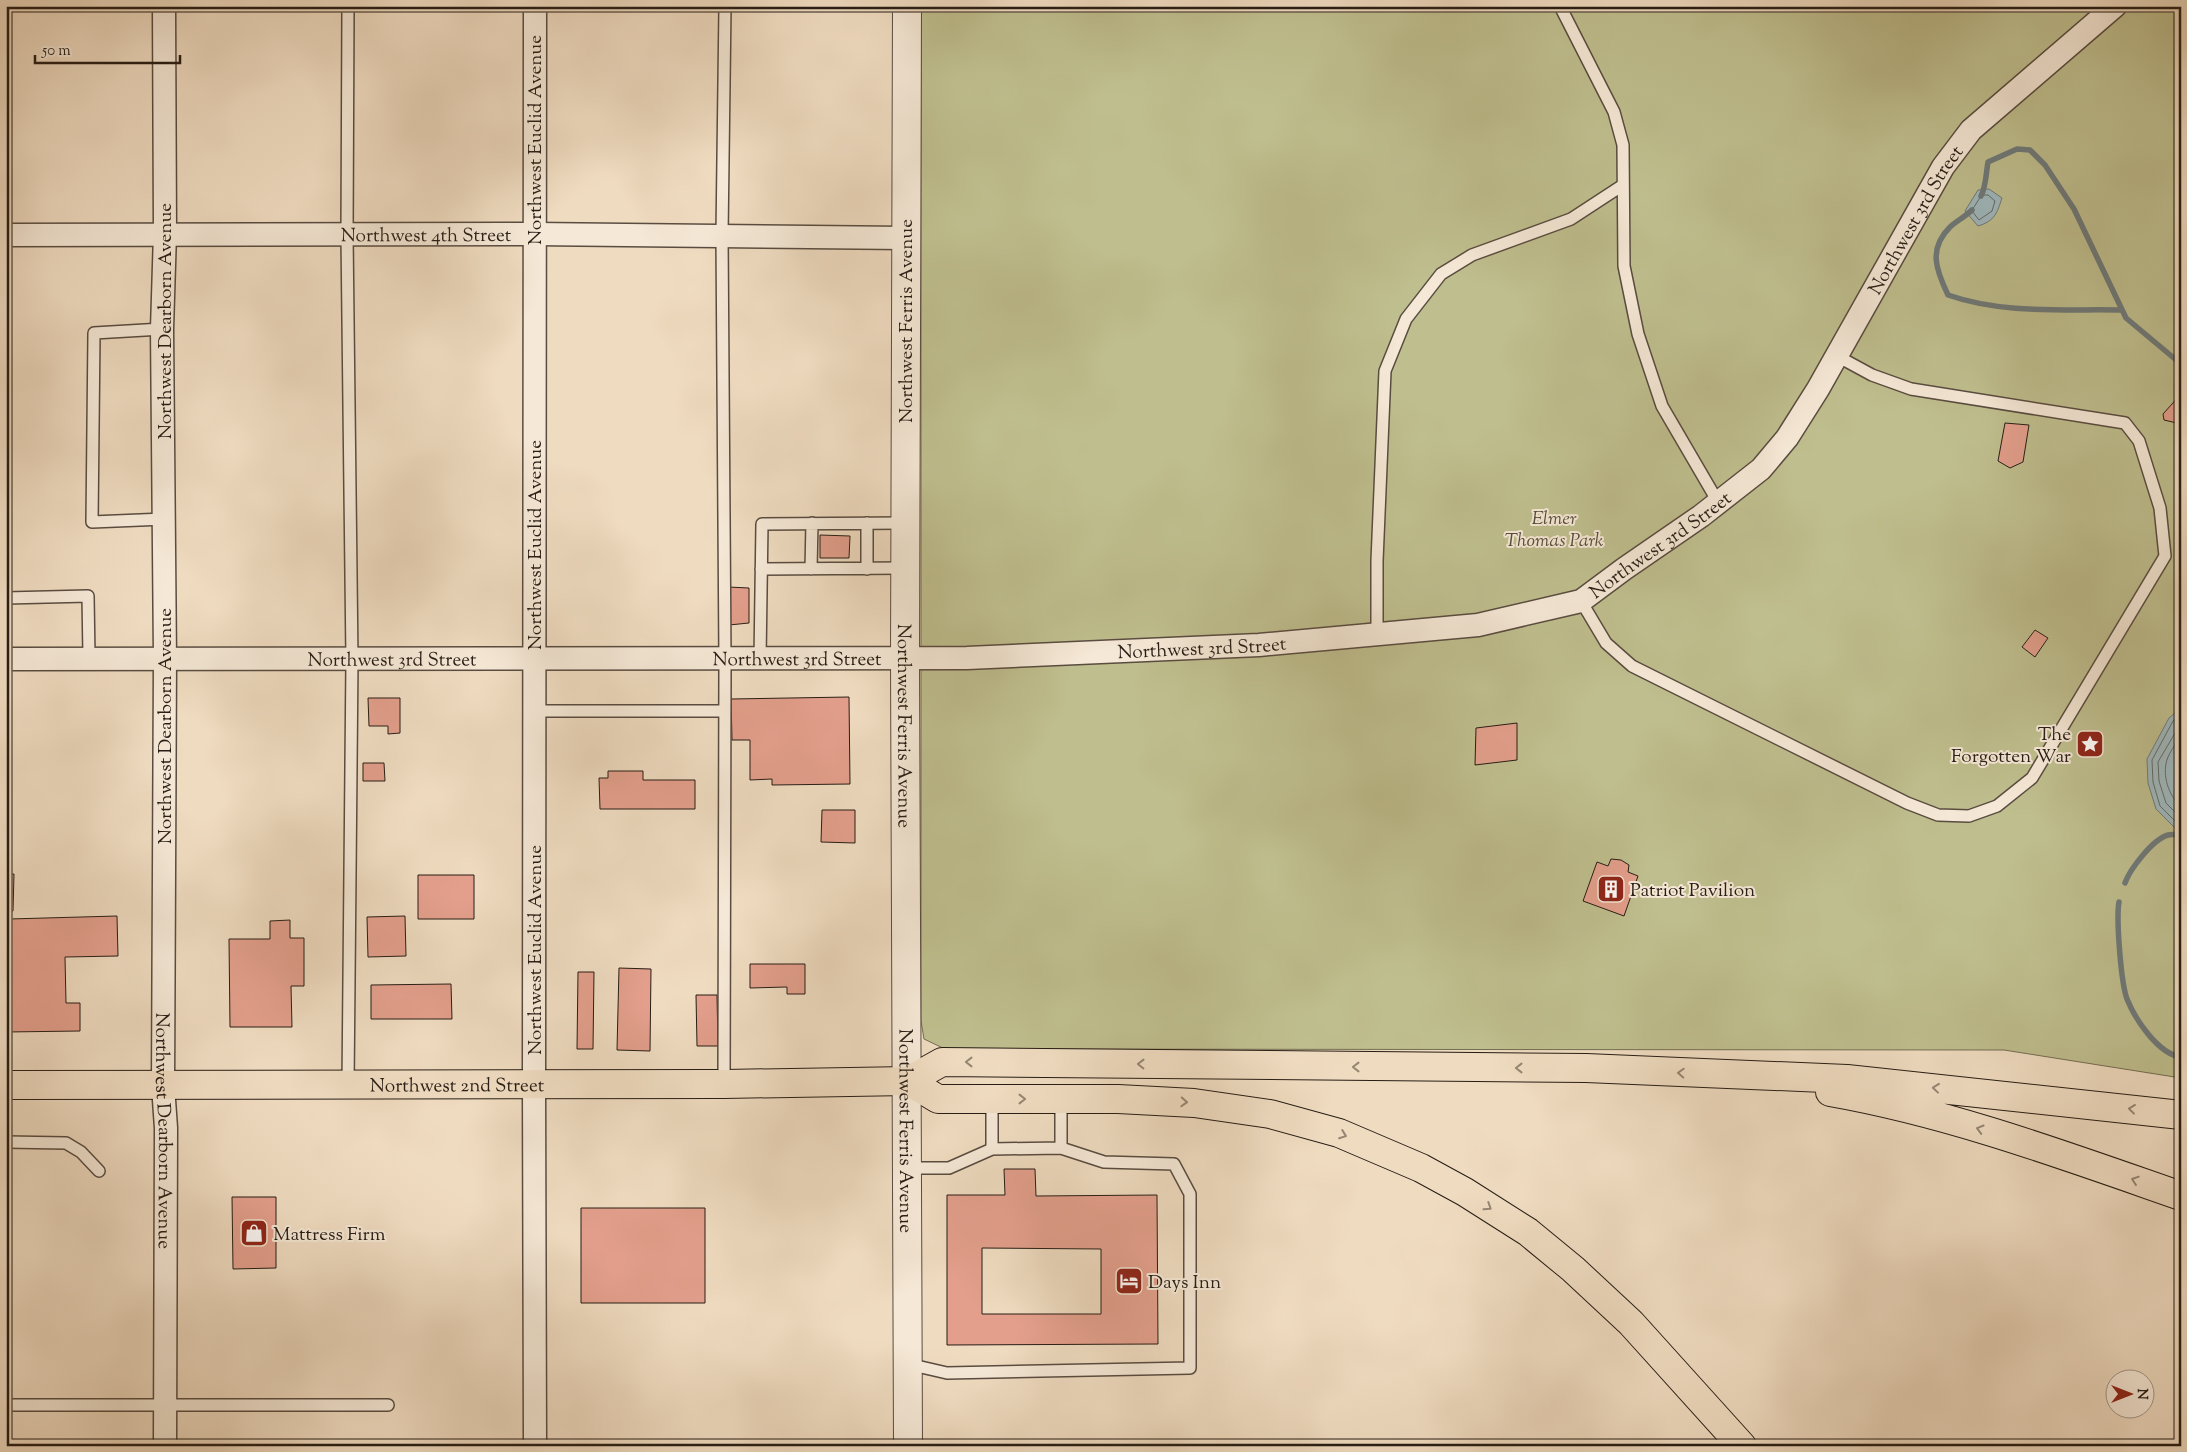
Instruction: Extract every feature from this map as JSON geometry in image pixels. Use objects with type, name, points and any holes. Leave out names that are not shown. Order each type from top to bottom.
[{"type":"main road","points":[[1742,1446],[1632,1324],[1573,1268],[1528,1232],[1465,1192],[1421,1168],[1339,1133],[1270,1114],[1194,1103],[1118,1099],[938,1099],[908,1081],[942,1062],[1586,1068],[1847,1079],[2181,1115]]},
{"type":"main road","points":[[1730,1075],[1846,1095],[1943,1118],[2011,1138],[2181,1196]]},
{"type":"main road","name":"Northwest 2nd Street","points":[[6,1085],[348,1086],[908,1081]]},
{"type":"street","name":"Northwest Dearborn Avenue","points":[[164,6],[165,233],[162,329],[166,659],[162,1086],[166,1128],[165,1446]]},
{"type":"street","name":"Northwest Euclid Avenue","points":[[535,6],[535,1446]]},
{"type":"street","name":"Northwest Ferris Avenue","points":[[907,6],[905,658],[908,1446]]},
{"type":"street","name":"Northwest 3rd Street","points":[[6,659],[725,660],[905,658],[1234,648],[1478,625],[1581,601],[1718,502],[1760,469],[1787,438],[1837,356],[1943,167],[1971,130],[2115,6]]},
{"type":"street","name":"Northwest 4th Street","points":[[6,235],[165,233],[347,236],[534,234],[905,238]]},
{"type":"lane","points":[[348,6],[347,236],[352,660],[348,1086]]},
{"type":"lane","points":[[724,6],[722,235],[725,660],[724,1084]]},
{"type":"lane","points":[[1560,6],[1614,112],[1623,145],[1624,266],[1638,334],[1662,406],[1718,502]]},
{"type":"lane","points":[[1377,634],[1377,561],[1385,371],[1406,319],[1442,274],[1472,256],[1570,219],[1623,185]]},
{"type":"lane","points":[[162,329],[94,333],[92,522],[164,519]]},
{"type":"lane","points":[[1581,601],[1606,642],[1632,666],[1907,803],[1938,814],[1969,816],[1997,806],[2032,778],[2165,556],[2160,508],[2139,441],[2125,423],[1911,389],[1872,375],[1837,356]]},
{"type":"lane","points":[[811,569],[812,523]]},
{"type":"lane","points":[[867,523],[867,569]]},
{"type":"lane","points":[[760,659],[762,524],[905,523]]},
{"type":"lane","points":[[761,569],[905,568]]},
{"type":"lane","points":[[6,598],[88,596],[89,658]]},
{"type":"lane","points":[[534,710],[725,711]]},
{"type":"lane","points":[[992,1099],[992,1149]]},
{"type":"lane","points":[[1061,1099],[1061,1148]]},
{"type":"lane","points":[[6,1142],[66,1143],[81,1152],[99,1171]]},
{"type":"lane","points":[[908,1168],[949,1168],[992,1149],[1061,1148],[1104,1162],[1174,1164],[1190,1194],[1190,1368],[947,1373],[908,1364]]},
{"type":"lane","points":[[6,1405],[388,1405]]},
{"type":"green space","name":"Elmer Thomas Park","points":[[921,6],[2181,6],[2181,1078],[2004,1050],[945,1049],[924,1039],[921,1021]]},
{"type":"water","points":[[1989,189],[2002,198],[1999,208],[1992,219],[1978,226],[1965,211],[1978,190]]},
{"type":"water","points":[[2181,708],[2181,834],[2156,809],[2148,783],[2147,759],[2169,718]]},
{"type":"building","points":[[2181,394],[2181,424],[2164,420],[2163,414]]},
{"type":"building","points":[[2005,423],[2029,425],[2023,462],[2010,468],[1998,461]]},
{"type":"building","points":[[820,535],[850,536],[849,558],[820,558]]},
{"type":"building","points":[[728,587],[749,588],[749,623],[729,625]]},
{"type":"building","points":[[2035,630],[2048,638],[2035,657],[2022,647]]},
{"type":"building","points":[[849,697],[850,784],[772,785],[772,779],[750,780],[750,740],[732,740],[731,699]]},
{"type":"building","points":[[368,698],[400,698],[400,733],[388,734],[388,726],[369,726]]},
{"type":"building","points":[[1517,723],[1517,760],[1475,765],[1476,728]]},
{"type":"building","points":[[363,763],[384,763],[385,781],[363,781]]},
{"type":"building","points":[[608,771],[643,771],[643,780],[695,780],[695,809],[600,809],[599,778],[608,778]]},
{"type":"building","points":[[822,810],[855,810],[855,843],[821,842]]},
{"type":"building","name":"Patriot Pavilion","points":[[1611,859],[1621,860],[1629,865],[1628,872],[1638,876],[1624,916],[1583,901],[1597,862],[1608,866]]},
{"type":"building","points":[[6,874],[14,874],[13,911],[6,912]]},
{"type":"building","points":[[418,875],[474,875],[474,919],[418,919]]},
{"type":"building","points":[[117,916],[118,956],[65,957],[66,1003],[80,1003],[80,1031],[6,1032],[6,1012],[11,1012],[9,919]]},
{"type":"building","points":[[405,916],[406,956],[368,957],[367,917]]},
{"type":"building","points":[[290,920],[290,938],[304,938],[304,986],[291,986],[292,1027],[230,1027],[229,939],[270,939],[270,921]]},
{"type":"building","points":[[750,964],[805,964],[805,994],[787,994],[787,987],[750,988]]},
{"type":"building","points":[[619,968],[651,969],[650,1051],[617,1050]]},
{"type":"building","points":[[578,972],[594,972],[593,1049],[577,1049]]},
{"type":"building","points":[[451,984],[452,1019],[371,1019],[371,985]]},
{"type":"building","points":[[696,995],[717,995],[718,1046],[697,1046]]},
{"type":"building","name":"Days Inn","points":[[1004,1169],[1035,1169],[1036,1196],[1157,1195],[1158,1344],[947,1345],[947,1195],[1005,1195]],"holes":[[[982,1248],[1101,1249],[1101,1314],[982,1314]]]},
{"type":"building","name":"Mattress Firm","points":[[232,1197],[276,1197],[276,1268],[233,1269]]},
{"type":"building","points":[[581,1208],[705,1208],[705,1303],[581,1303]]},
{"type":"waterway","points":[[1981,196],[1988,162],[2017,149],[2030,150],[2045,165],[2074,209],[2126,318],[2181,364]]},
{"type":"waterway","points":[[1972,210],[1950,227],[1939,243],[1936,260],[1940,277],[1948,295],[1969,301],[2011,308],[2120,310]]},
{"type":"waterway","points":[[2125,883],[2149,848],[2168,835],[2181,835]]},
{"type":"waterway","points":[[2119,902],[2120,951],[2127,999],[2136,1016],[2156,1043],[2172,1054],[2181,1057]]},
{"type":"place","name":"The Forgotten War","points":[[2090,744]]},
{"type":"place","name":"Patriot Pavilion","points":[[1611,889]]},
{"type":"place","name":"Mattress Firm","points":[[254,1233]]},
{"type":"place","name":"Days Inn","points":[[1129,1281]]}]
